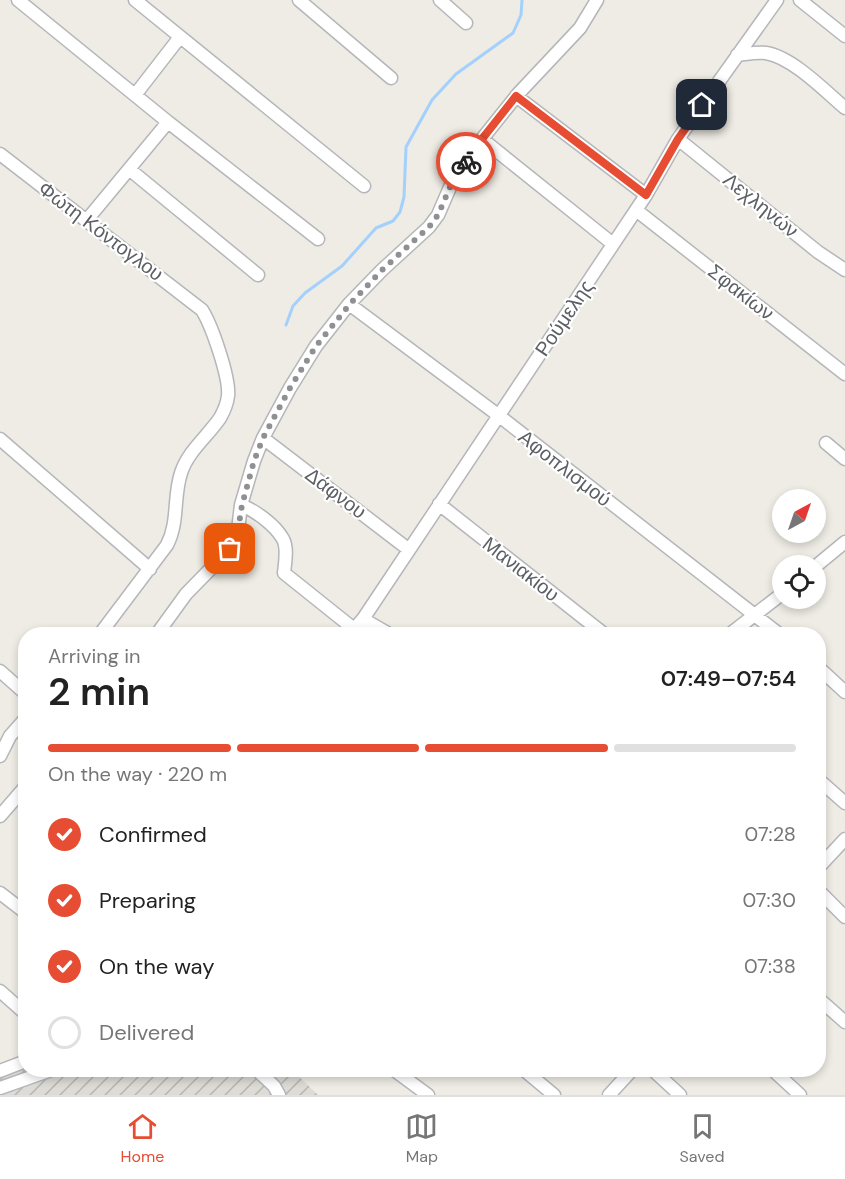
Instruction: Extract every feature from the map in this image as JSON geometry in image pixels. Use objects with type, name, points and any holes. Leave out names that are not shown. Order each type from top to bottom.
[{"type":"street","points":[[18,0],[168,122],[318,239]]},
{"type":"street","points":[[135,0],[364,186]]},
{"type":"street","points":[[299,0],[391,78]]},
{"type":"street","points":[[440,0],[466,23]]},
{"type":"street","points":[[162,627],[186,594],[230,549],[238,530],[242,505],[263,438],[316,346],[350,304],[382,270],[429,227],[438,215],[451,185],[482,139],[516,96],[580,28],[597,0]]},
{"type":"street","name":"Ρούμελης","points":[[356,627],[646,195],[678,139],[777,0]]},
{"type":"street","points":[[800,0],[845,36]]},
{"type":"street","points":[[135,95],[180,37]]},
{"type":"street","points":[[737,55],[754,53],[777,56],[792,65],[845,108]]},
{"type":"street","points":[[516,96],[646,195]]},
{"type":"street","points":[[86,221],[168,122]]},
{"type":"street","points":[[482,139],[613,244]]},
{"type":"street","name":"Λεχληνών","points":[[678,139],[818,252],[845,270]]},
{"type":"street","name":"Φώτη Κόντογλου","points":[[0,154],[175,287],[202,310],[214,333],[229,394],[221,416],[184,466],[177,485],[171,537],[150,569]]},
{"type":"street","points":[[129,169],[258,275]]},
{"type":"street","name":"Σφακίων","points":[[636,210],[845,374]]},
{"type":"street","name":"Αφοπλισμού","points":[[350,304],[498,415],[770,627]]},
{"type":"street","name":"Δάφνου","points":[[263,438],[408,549]]},
{"type":"street","points":[[0,439],[150,569],[105,627]]},
{"type":"street","points":[[826,443],[845,459]]},
{"type":"street","name":"Μανιακίου","points":[[439,504],[595,627]]},
{"type":"street","points":[[242,505],[273,527],[284,540],[284,573],[346,627]]},
{"type":"street","points":[[826,558],[845,542]]},
{"type":"street","points":[[740,627],[772,602]]},
{"type":"street","points":[[363,619],[377,627]]},
{"type":"street","points":[[0,671],[18,687]]},
{"type":"street","points":[[826,674],[845,692]]},
{"type":"street","points":[[0,756],[18,725]]},
{"type":"street","points":[[826,786],[845,803]]},
{"type":"street","points":[[0,816],[18,795]]},
{"type":"street","points":[[826,859],[845,838]]},
{"type":"street","points":[[0,893],[18,907]]},
{"type":"street","points":[[826,898],[845,917]]},
{"type":"street","points":[[0,991],[18,1007]]},
{"type":"street","points":[[826,1005],[845,1023]]},
{"type":"street","points":[[0,1058],[5,1069]]},
{"type":"street","points":[[0,1088],[31,1077]]},
{"type":"street","points":[[264,1077],[279,1095]]},
{"type":"street","points":[[404,1077],[428,1095]]},
{"type":"street","points":[[532,1077],[554,1095]]},
{"type":"street","points":[[609,1095],[626,1077]]},
{"type":"street","points":[[661,1077],[681,1095]]},
{"type":"street","points":[[781,1077],[800,1095]]},
{"type":"shaded area","points":[[18,1071],[18,1077],[299,1077],[318,1095],[0,1095],[0,1077]]},
{"type":"waterway","points":[[286,325],[293,306],[305,293],[342,266],[376,228],[393,221],[400,212],[404,197],[406,147],[432,100],[456,74],[513,33],[521,15],[522,0]]},
{"type":"way so far","points":[[230,549],[238,530],[254,461],[263,438],[290,388],[316,346],[350,304],[382,270],[429,227],[438,215],[451,185],[466,162]]},
{"type":"route","points":[[466,162],[516,96],[646,195],[678,139],[702,105]]}]
